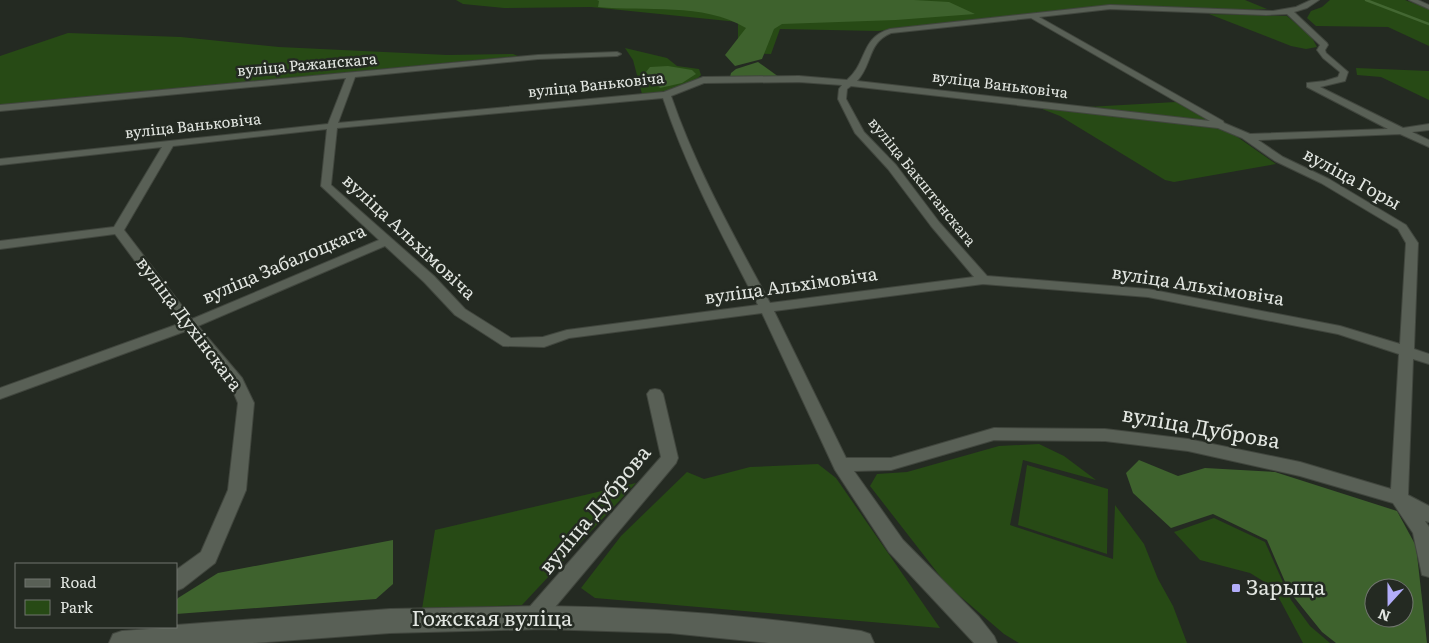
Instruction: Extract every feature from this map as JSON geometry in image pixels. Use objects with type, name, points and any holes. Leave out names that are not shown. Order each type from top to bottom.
[{"type":"street","points":[[848,84],[861,71],[874,39],[878,35],[890,31],[1110,8],[1266,14],[1289,12],[1316,0]]},
{"type":"street","points":[[1412,0],[1429,7]]},
{"type":"street","points":[[1289,12],[1324,45],[1322,50],[1324,56],[1340,66],[1344,72],[1342,79],[1326,84],[1310,85],[1352,108],[1429,144]]},
{"type":"street","name":"вуліца Горы","points":[[1031,15],[1248,137],[1279,159],[1325,181],[1402,227],[1412,243],[1399,498]]},
{"type":"street","name":"вуліца Ражанскага","points":[[0,108],[538,57],[617,54]]},
{"type":"street","name":"вуліца Альхімовіча","points":[[351,75],[332,126],[326,186],[429,279],[460,312],[508,343],[544,342],[567,334],[982,280],[1148,293],[1340,330],[1429,359]]},
{"type":"street","name":"вуліца Ваньковіча","points":[[0,162],[332,126],[666,95],[703,80],[799,79],[912,89],[1220,125],[1248,137],[1402,131],[1429,127]]},
{"type":"street","name":"вуліца Бакштанскага","points":[[848,84],[843,89],[842,99],[860,133],[892,167],[935,224],[982,280]]},
{"type":"street","points":[[666,95],[678,130],[705,190],[766,308],[841,465],[896,546],[972,624],[987,643]]},
{"type":"street","points":[[0,244],[118,230],[169,144]]},
{"type":"street","name":"вуліца Духінскага","points":[[118,230],[189,325],[237,382],[246,403],[237,490],[208,557],[178,580]]},
{"type":"street","name":"вуліца Забалоцкага","points":[[0,394],[189,325],[386,241]]},
{"type":"street","name":"вуліца Дуброва","points":[[533,618],[670,458],[655,394]]},
{"type":"street","name":"вуліца Дуброва","points":[[841,465],[891,464],[994,434],[1105,435],[1188,445],[1300,468],[1399,498],[1429,515]]},
{"type":"street","points":[[1399,498],[1422,531],[1429,569]]},
{"type":"street","name":"Гожская вуліца","points":[[130,637],[403,620],[533,618],[644,620],[749,628],[861,643]]},
{"type":"green space","points":[[456,0],[1245,0],[1267,9],[1234,10],[1100,6],[878,31],[780,29],[771,54],[738,53],[738,22],[591,7],[504,8],[463,4]]},
{"type":"green space","points":[[597,0],[914,0],[949,2],[975,14],[896,20],[782,24],[774,29],[762,59],[735,66],[725,55],[746,28],[711,14],[693,11],[598,7],[599,1]]},
{"type":"green space","points":[[1330,0],[1405,0],[1429,9],[1429,46],[1388,27],[1316,26],[1307,18],[1311,11],[1322,7]]},
{"type":"green space","points":[[1209,14],[1287,16],[1311,36],[1317,47],[1306,49],[1291,46]]},
{"type":"green space","points":[[68,33],[181,37],[279,47],[447,55],[513,54],[518,56],[0,105],[0,56]]},
{"type":"green space","points":[[625,48],[667,58],[677,66],[699,69],[701,75],[689,84],[681,87],[642,94],[633,60]]},
{"type":"green space","points":[[758,62],[779,77],[730,77],[731,73],[736,69]]},
{"type":"green space","points":[[668,66],[692,70],[696,74],[682,83],[660,88],[646,72],[650,67]]},
{"type":"green space","points":[[1356,68],[1429,71],[1429,100],[1381,77],[1357,75]]},
{"type":"green space","points":[[1043,102],[1087,107],[1176,102],[1208,120],[1206,122]]},
{"type":"green space","points":[[1037,107],[1226,129],[1276,164],[1174,182],[1165,180],[1060,116]]},
{"type":"green space","points":[[1039,444],[1064,456],[1096,480],[1023,460],[1010,525],[1113,559],[1115,505],[1144,544],[1158,579],[1173,606],[1187,643],[1019,643],[1004,634],[947,585],[870,486],[877,474],[907,472],[999,446]]},
{"type":"green space","points":[[1139,460],[1178,476],[1205,468],[1275,472],[1397,511],[1416,546],[1427,643],[1336,643],[1322,632],[1289,591],[1267,540],[1213,514],[1171,528],[1133,493],[1126,473]]},
{"type":"green space","points":[[818,464],[836,478],[940,628],[595,598],[581,588],[621,536],[687,472],[704,479],[750,467]]},
{"type":"green space","points":[[1027,465],[1108,489],[1107,554],[1018,525]]},
{"type":"green space","points":[[636,483],[522,605],[422,609],[435,530]]},
{"type":"green space","points":[[1214,518],[1265,542],[1291,600],[1310,626],[1330,643],[1303,643],[1273,587],[1250,573],[1200,560],[1174,532]]},
{"type":"green space","points":[[393,540],[393,584],[376,599],[178,614],[178,598],[218,573]]},
{"type":"waterway","points":[[1366,0],[1429,24]]},
{"type":"place","name":"Зарыца","points":[[1236,588]]}]
